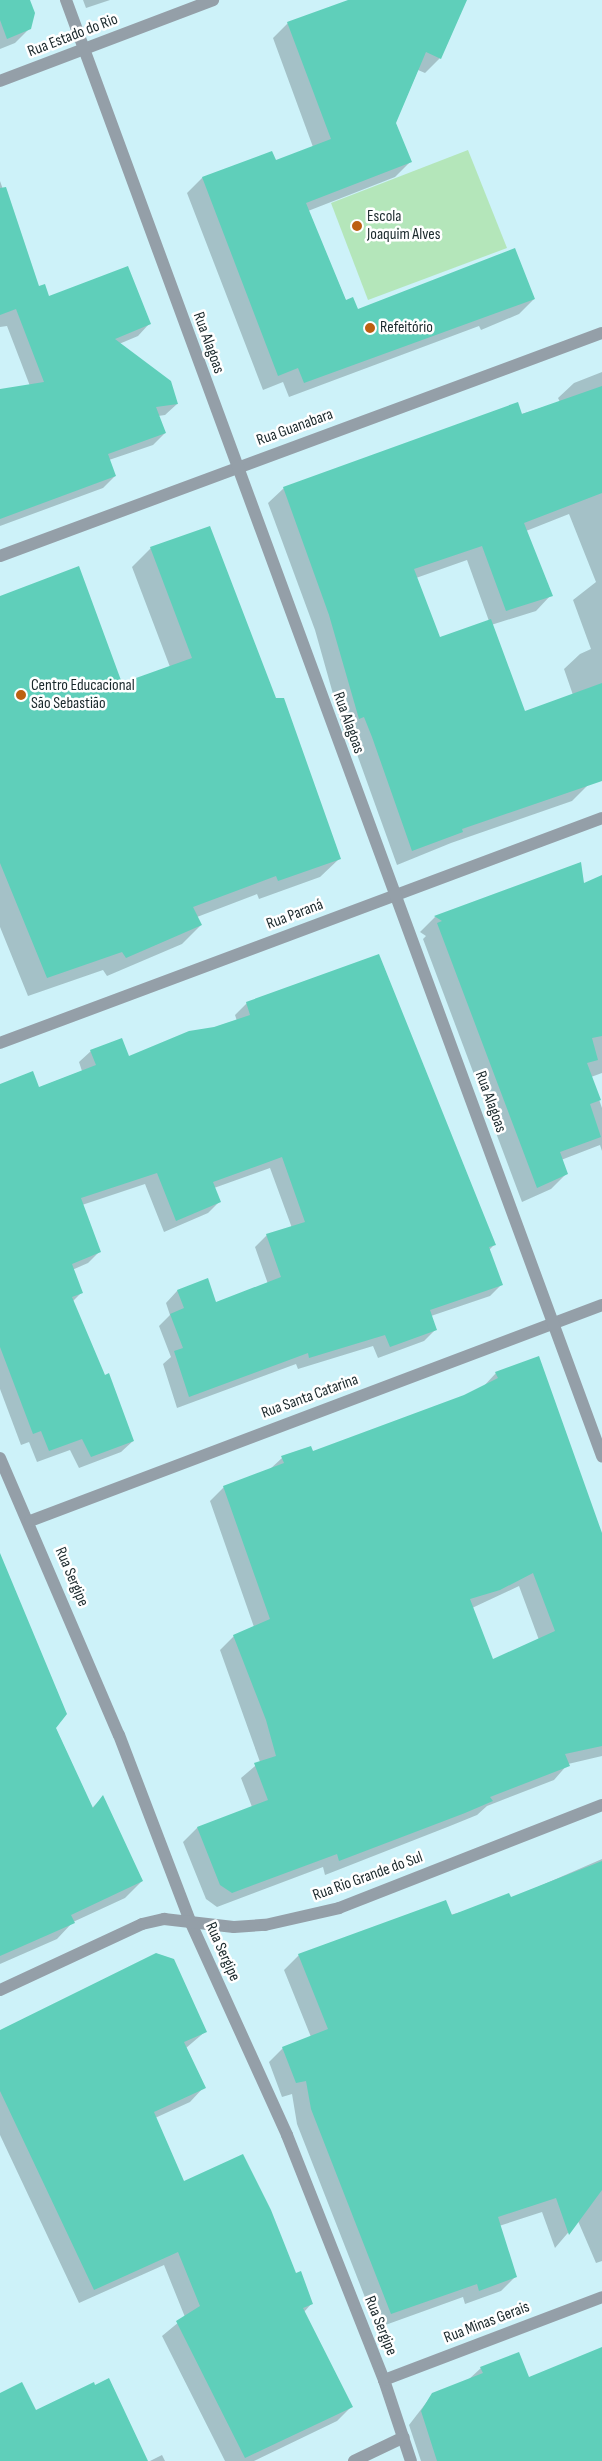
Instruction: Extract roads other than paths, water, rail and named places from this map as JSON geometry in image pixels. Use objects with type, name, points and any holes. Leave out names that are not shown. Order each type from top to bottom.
[{"type":"street","name":"Rua Alagoas","points":[[66,0],[236,467],[602,1456]]},
{"type":"street","name":"Rua Estado do Rio","points":[[0,81],[213,0]]},
{"type":"street","name":"Rua Guanabara","points":[[0,556],[602,333]]},
{"type":"street","name":"Rua Paraná","points":[[0,1043],[602,818]]},
{"type":"street","name":"Rua Santa Catarina","points":[[30,1521],[602,1305]]},
{"type":"street","name":"Rua Sergipe","points":[[0,1458],[30,1521],[119,1735],[190,1921],[287,2135],[384,2380],[411,2461]]},
{"type":"street","name":"Rua Rio Grande do Sul","points":[[0,1990],[142,1924],[164,1919],[234,1927],[265,1924],[339,1908],[602,1805]]},
{"type":"street","name":"Rua Minas Gerais","points":[[384,2380],[602,2297]]},
{"type":"street","points":[[354,2461],[404,2437]]},
{"type":"place","name":"Escola Joaquim Alves","points":[[357,226]]},
{"type":"place","name":"Refeitório","points":[[370,328]]},
{"type":"place","name":"Centro Educacional São Sebastião","points":[[21,695]]}]
